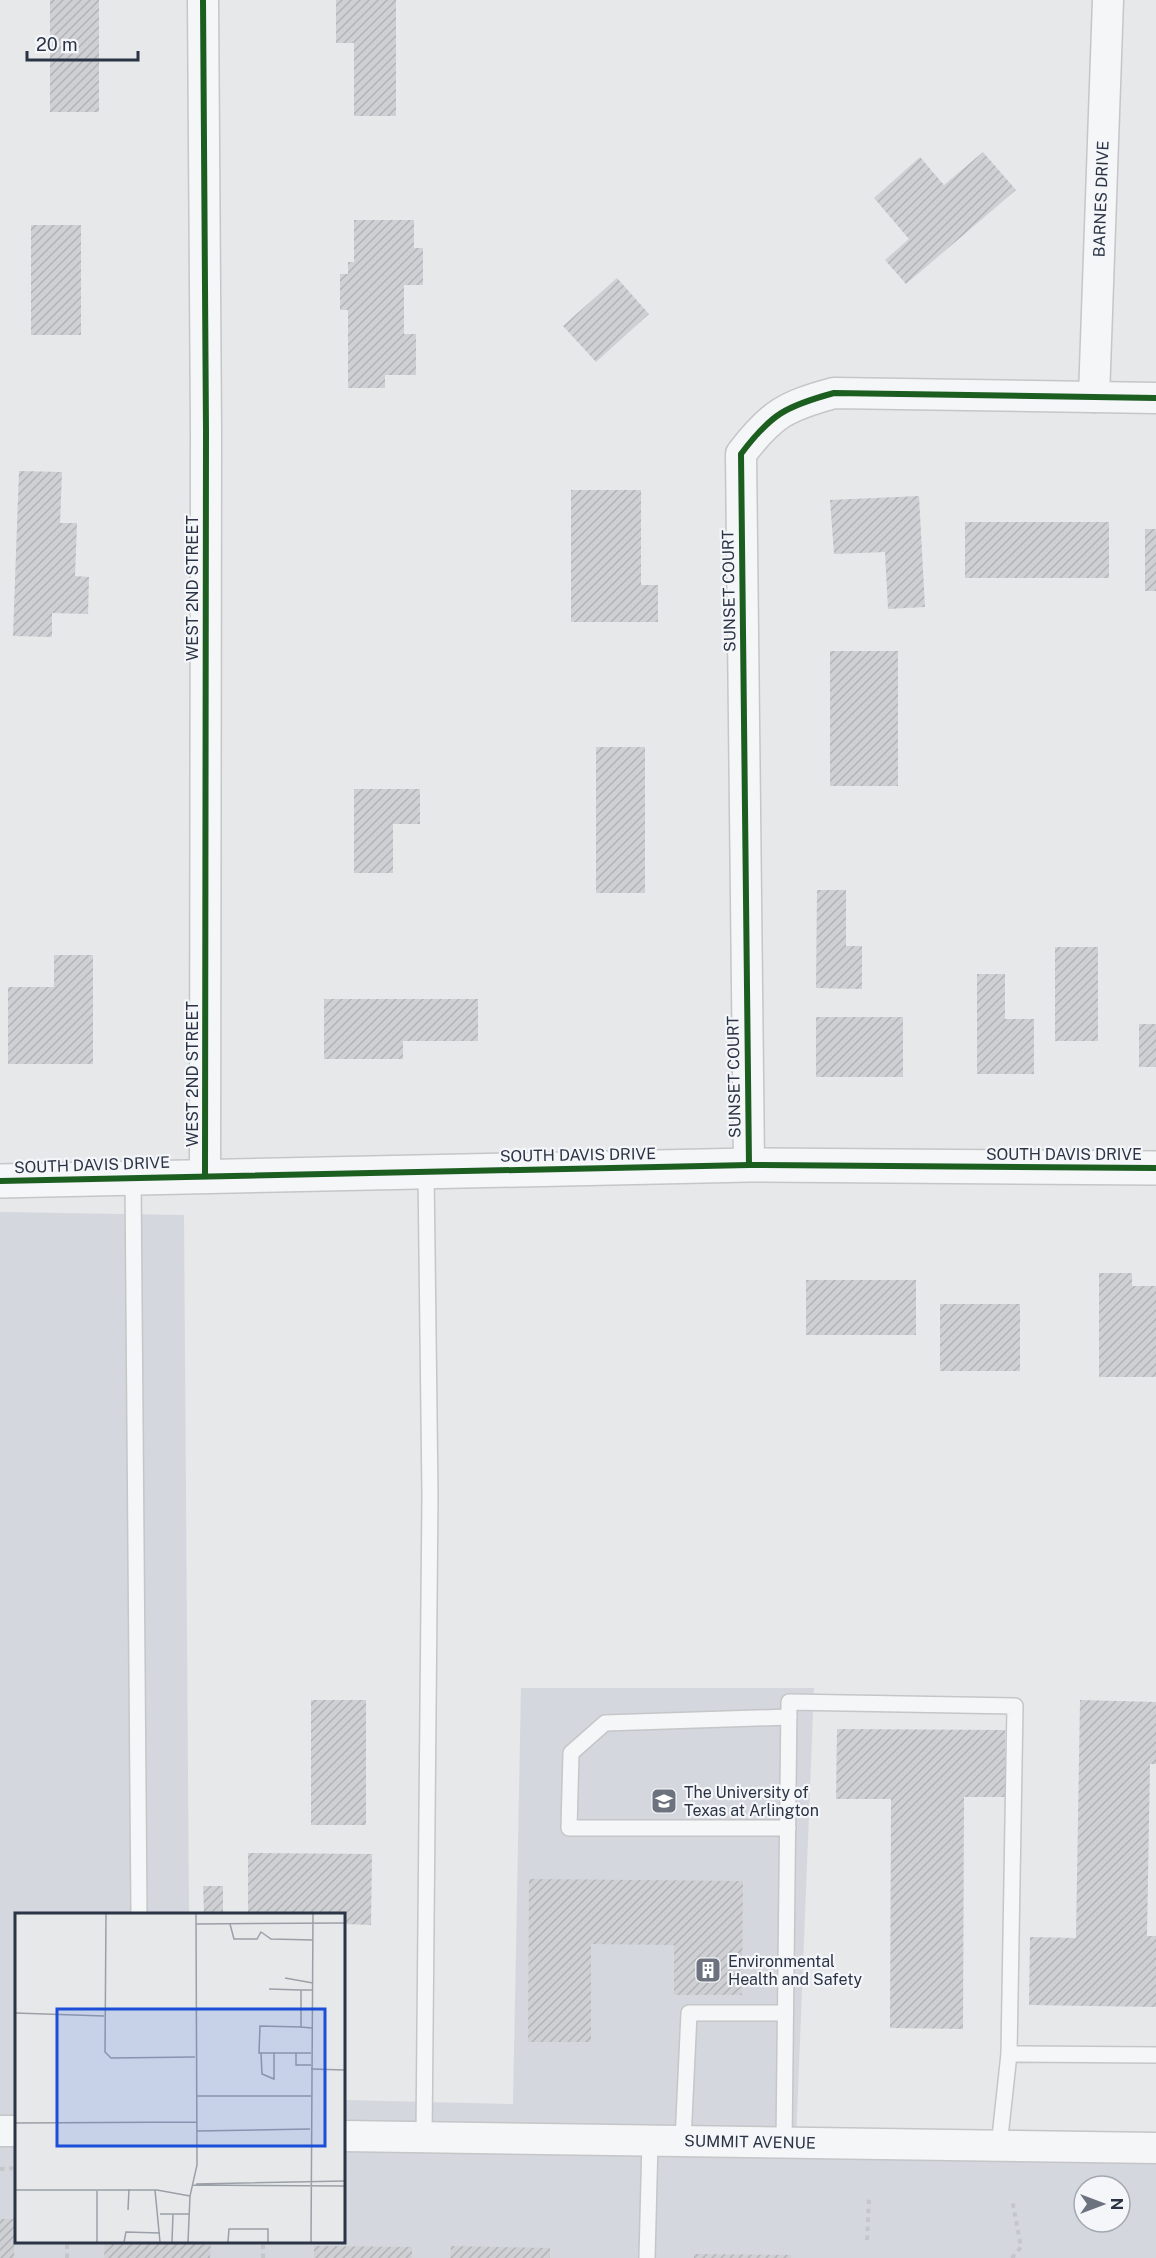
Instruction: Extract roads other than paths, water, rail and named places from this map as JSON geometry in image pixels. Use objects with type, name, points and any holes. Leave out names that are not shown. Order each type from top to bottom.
[{"type":"street","name":"WEST 2ND STREET","points":[[203,0],[206,432],[205,1176]]},
{"type":"street","name":"BARNES DRIVE","points":[[1094,397],[1108,0]]},
{"type":"street","name":"SUNSET COURT","points":[[749,1165],[741,454],[761,428],[795,403],[834,393],[1156,398]]},
{"type":"street","name":"SOUTH DAVIS DRIVE","points":[[0,1181],[749,1165],[1156,1168]]},
{"type":"street","name":"SUMMIT AVENUE","points":[[345,2136],[1156,2148]]},
{"type":"lane","points":[[424,2137],[430,1495],[426,1171]]},
{"type":"lane","points":[[133,1178],[139,1913]]},
{"type":"lane","points":[[784,2143],[789,1702],[1015,1706],[1009,2054],[999,2146]]},
{"type":"lane","points":[[788,1828],[569,1828],[571,1753],[605,1723],[789,1717]]},
{"type":"lane","points":[[683,2141],[689,2013],[785,2013]]},
{"type":"lane","points":[[1009,2054],[1156,2055]]},
{"type":"lane","points":[[647,2258],[650,2140]]},
{"type":"place","name":"The University of Texas at Arlington","points":[[664,1801]]},
{"type":"place","name":"Environmental Health and Safety","points":[[708,1970]]}]
